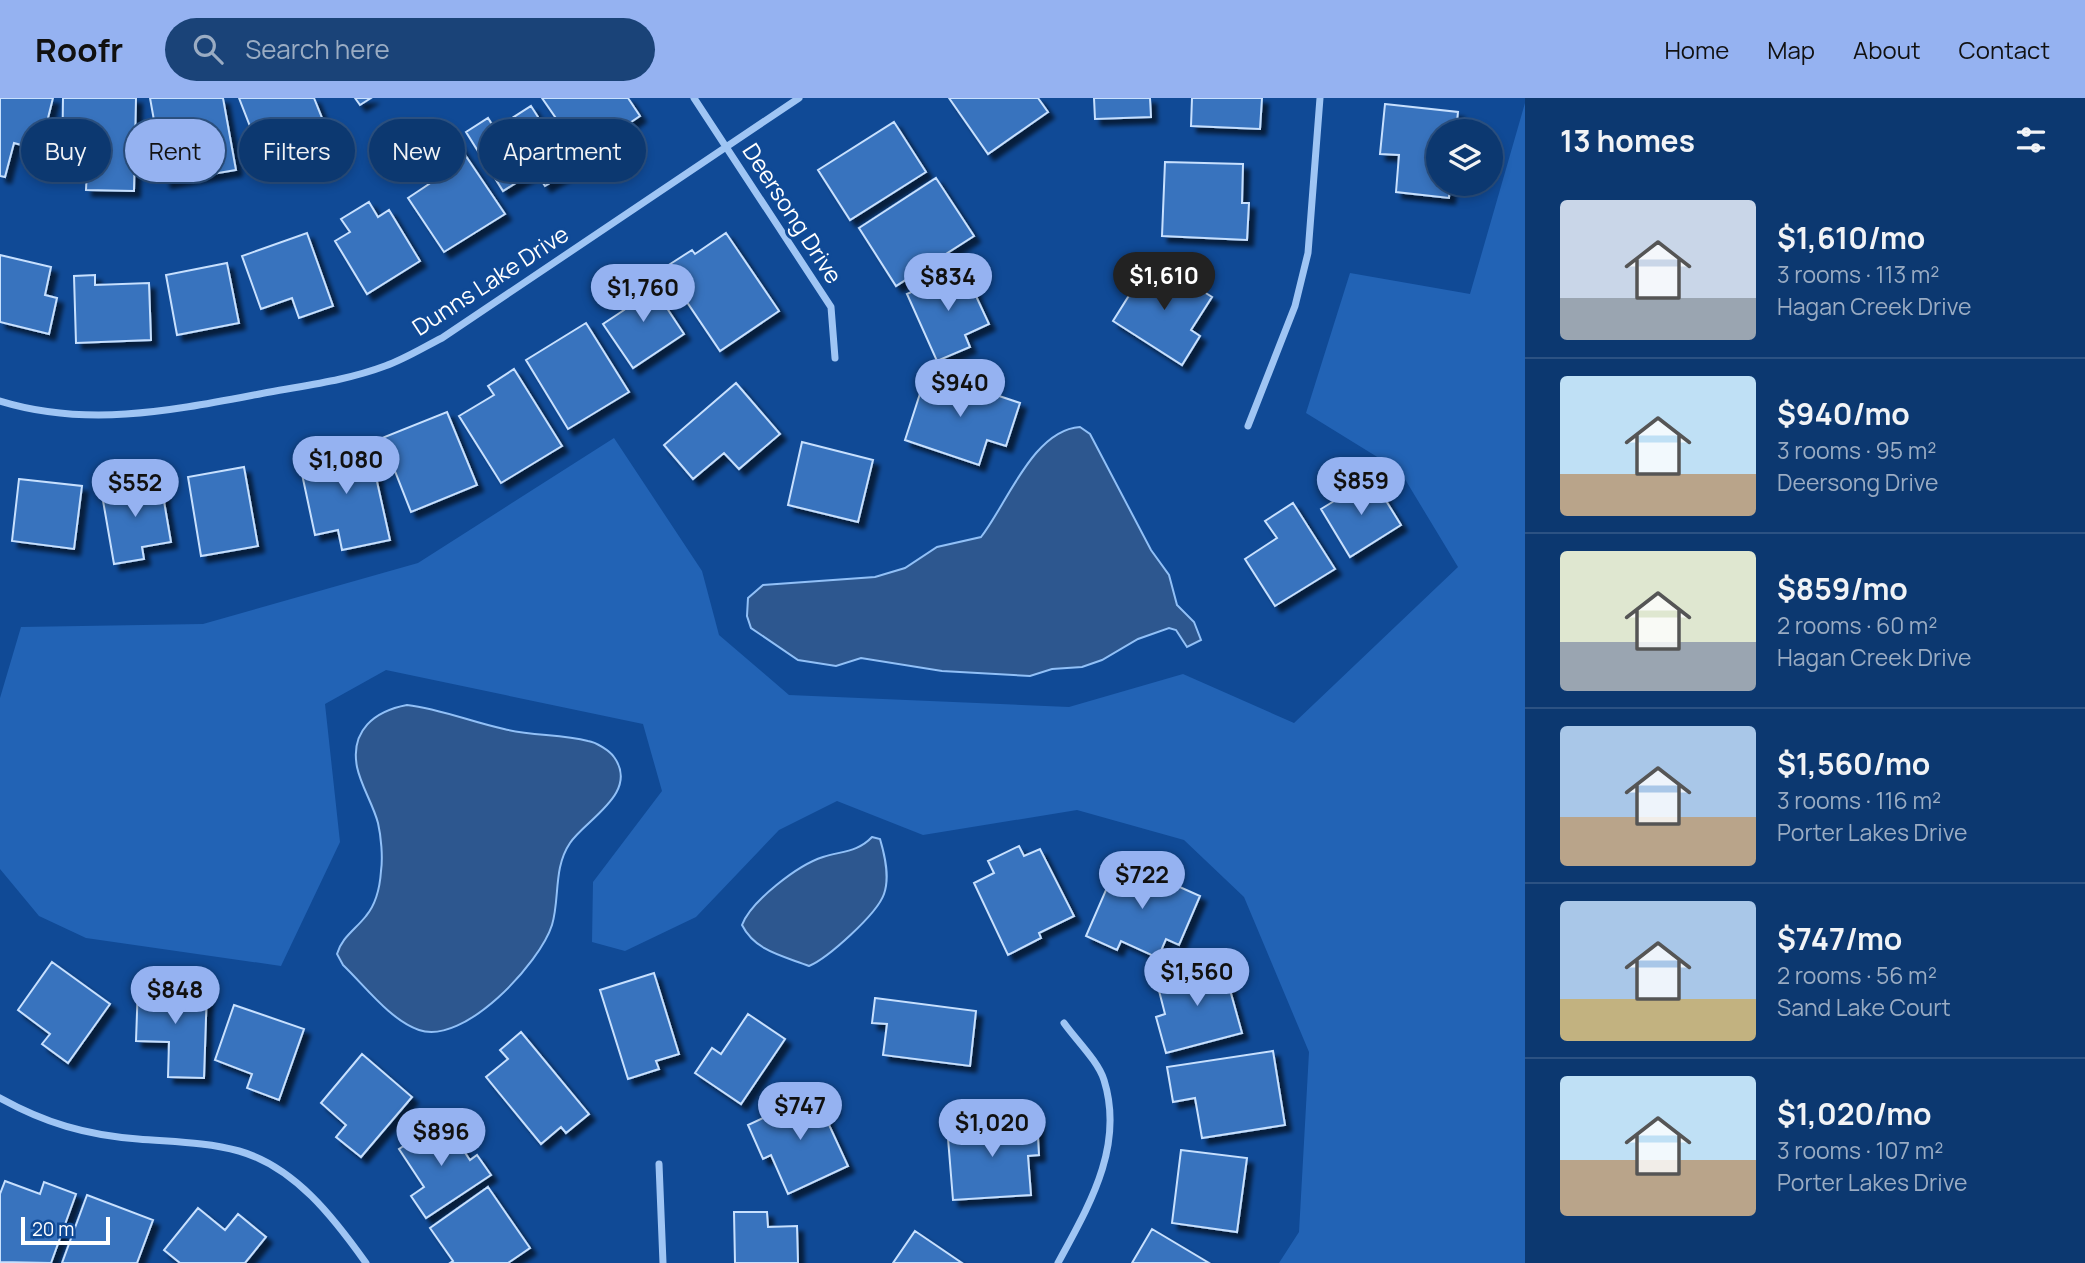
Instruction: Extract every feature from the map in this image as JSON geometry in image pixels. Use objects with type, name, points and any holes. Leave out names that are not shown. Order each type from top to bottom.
[{"type":"street","name":"Deersong Drive","points":[[694,98],[831,307],[835,358]]},
{"type":"street","name":"Dunns Lake Drive","points":[[0,401],[59,415],[107,417],[178,409],[342,378],[385,366],[443,338],[799,98]]},
{"type":"street","points":[[1248,426],[1295,306],[1308,253],[1320,98]]},
{"type":"street","points":[[1058,1263],[1097,1190],[1109,1151],[1109,1106],[1104,1078],[1064,1023]]},
{"type":"street","points":[[0,1098],[36,1118],[81,1131],[193,1142],[241,1152],[285,1174],[322,1206],[366,1263]]},
{"type":"street","points":[[659,1164],[663,1263]]},
{"type":"shaded area","points":[[1525,103],[1525,1263],[1279,1263],[1299,1232],[1309,1052],[1244,897],[1184,840],[1077,810],[923,835],[837,801],[779,830],[696,917],[625,951],[592,942],[593,882],[662,791],[643,724],[386,670],[325,704],[340,842],[281,966],[86,938],[39,916],[0,869],[0,698],[21,627],[203,624],[418,563],[614,438],[702,571],[719,635],[789,695],[1069,707],[1183,674],[1294,723],[1458,567],[1400,471],[1306,413],[1350,273],[1470,294],[1498,196],[1503,196],[1503,179]]},
{"type":"shaded area","points":[[1080,427],[1090,434],[1151,550],[1169,575],[1177,605],[1194,622],[1201,640],[1187,647],[1176,630],[1169,628],[1138,639],[1102,660],[1082,667],[1052,669],[1030,676],[942,671],[861,658],[836,666],[798,660],[751,628],[747,616],[748,598],[763,585],[875,577],[905,568],[937,547],[981,537],[1035,454],[1063,431]]},
{"type":"shaded area","points":[[407,705],[515,731],[591,742],[612,755],[620,770],[620,782],[615,794],[577,834],[565,853],[559,873],[552,925],[532,960],[498,998],[478,1014],[457,1026],[437,1032],[419,1030],[398,1019],[343,965],[337,954],[345,938],[372,906],[382,865],[378,823],[357,767],[357,743],[367,724],[375,717]]},
{"type":"shaded area","points":[[872,837],[880,839],[884,852],[887,874],[884,894],[872,913],[828,954],[809,966],[762,947],[748,934],[742,925],[747,916],[776,885],[813,861],[855,848]]},
{"type":"building","points":[[0,98],[53,98],[48,119],[21,119],[21,145],[14,143],[5,177],[0,176]]},
{"type":"building","points":[[63,98],[136,98],[136,119],[125,119],[125,182],[134,182],[134,191],[86,190],[86,182],[111,182],[111,119],[63,119]]},
{"type":"building","points":[[150,98],[223,98],[236,170],[225,172],[225,119],[154,119]]},
{"type":"building","points":[[239,98],[314,98],[322,118],[319,119],[247,119]]},
{"type":"building","points":[[355,98],[371,98],[360,105]]},
{"type":"building","points":[[542,98],[628,98],[640,116],[636,119],[557,119]]},
{"type":"building","points":[[949,98],[1038,98],[1048,112],[988,154]]},
{"type":"building","points":[[1094,98],[1150,98],[1151,117],[1095,119]]},
{"type":"building","points":[[1192,98],[1262,98],[1260,129],[1191,126]]},
{"type":"building","points":[[1385,104],[1458,112],[1457,119],[1426,119],[1426,195],[1396,192],[1399,155],[1380,154]]},
{"type":"building","points":[[531,106],[539,119],[511,119]]},
{"type":"building","points":[[894,122],[926,172],[850,220],[818,170]]},
{"type":"building","points":[[479,124],[479,153],[466,132]]},
{"type":"building","points":[[465,155],[479,175],[479,182],[483,182],[505,214],[444,252],[408,198],[429,184],[428,182],[465,182]]},
{"type":"building","points":[[1165,162],[1243,164],[1242,203],[1249,203],[1247,240],[1162,236]]},
{"type":"building","points":[[936,178],[974,236],[896,286],[859,228]]},
{"type":"building","points":[[497,182],[517,182],[503,191]]},
{"type":"building","points":[[369,202],[378,217],[389,210],[420,261],[367,294],[335,241],[350,232],[341,219]]},
{"type":"building","points":[[307,233],[333,306],[299,318],[292,298],[261,309],[242,256]]},
{"type":"building","points":[[726,233],[779,311],[720,351],[664,268],[692,250],[695,254]]},
{"type":"building","points":[[0,255],[51,267],[45,295],[57,298],[49,334],[0,322]]},
{"type":"building","points":[[1152,259],[1212,297],[1191,330],[1200,336],[1182,365],[1113,321]]},
{"type":"building","points":[[227,263],[239,323],[177,335],[166,275]]},
{"type":"building","points":[[963,268],[989,324],[965,335],[970,347],[937,361],[907,294]]},
{"type":"building","points":[[95,275],[95,285],[149,283],[151,340],[76,343],[74,276]]},
{"type":"building","points":[[647,278],[684,334],[633,368],[603,324],[624,310],[616,299]]},
{"type":"building","points":[[586,323],[629,392],[568,429],[526,360]]},
{"type":"building","points":[[514,369],[562,446],[501,483],[459,416],[494,395],[488,386]]},
{"type":"building","points":[[927,372],[1020,403],[1006,446],[987,440],[979,465],[905,440]]},
{"type":"building","points":[[736,383],[780,434],[739,469],[724,453],[693,479],[664,445]]},
{"type":"building","points":[[447,412],[477,485],[411,512],[382,438]]},
{"type":"building","points":[[368,441],[390,540],[342,550],[338,530],[315,535],[299,460],[336,452],[335,448]]},
{"type":"building","points":[[802,442],[873,460],[858,522],[788,505]]},
{"type":"building","points":[[244,467],[258,546],[201,556],[188,477]]},
{"type":"building","points":[[160,478],[171,542],[142,547],[144,559],[114,564],[101,489]]},
{"type":"building","points":[[1372,478],[1401,525],[1350,557],[1321,509]]},
{"type":"building","points":[[19,479],[82,486],[74,549],[12,541]]},
{"type":"building","points":[[1293,503],[1335,569],[1275,606],[1245,559],[1277,538],[1265,521]]},
{"type":"building","points":[[1019,846],[1024,856],[1040,849],[1074,916],[1039,933],[1041,938],[1008,955],[974,883],[994,873],[988,861]]},
{"type":"building","points":[[1119,860],[1200,896],[1179,945],[1166,939],[1158,958],[1121,941],[1117,950],[1086,936]]},
{"type":"building","points":[[1222,961],[1242,1033],[1166,1053],[1156,1017],[1165,1014],[1156,979]]},
{"type":"building","points":[[52,962],[110,1004],[68,1063],[42,1044],[50,1034],[18,1010]]},
{"type":"building","points":[[654,973],[679,1054],[656,1061],[659,1069],[628,1079],[600,990]]},
{"type":"building","points":[[138,985],[207,988],[204,1078],[168,1077],[169,1042],[136,1041]]},
{"type":"building","points":[[875,998],[976,1011],[970,1066],[883,1055],[887,1024],[872,1023]]},
{"type":"building","points":[[234,1005],[304,1029],[279,1100],[247,1088],[252,1074],[215,1060]]},
{"type":"building","points":[[748,1014],[785,1039],[741,1104],[695,1073],[712,1048],[721,1054]]},
{"type":"building","points":[[521,1032],[589,1114],[566,1133],[561,1127],[541,1144],[486,1077],[508,1059],[500,1050]]},
{"type":"building","points":[[1273,1051],[1285,1125],[1202,1138],[1195,1098],[1173,1102],[1167,1067]]},
{"type":"building","points":[[362,1054],[412,1097],[361,1157],[336,1137],[346,1125],[321,1103]]},
{"type":"building","points":[[824,1090],[833,1109],[824,1114],[848,1166],[788,1194],[771,1155],[763,1159],[748,1125]]},
{"type":"building","points":[[443,1120],[470,1160],[477,1155],[491,1175],[426,1218],[411,1196],[424,1187],[399,1149]]},
{"type":"building","points":[[1037,1120],[1039,1155],[1028,1156],[1031,1195],[953,1200],[947,1126]]},
{"type":"building","points":[[1181,1150],[1247,1158],[1237,1232],[1172,1223]]},
{"type":"building","points":[[5,1181],[40,1194],[44,1182],[76,1194],[51,1263],[0,1262],[0,1194]]},
{"type":"building","points":[[488,1187],[530,1248],[508,1263],[450,1263],[453,1261],[430,1228]]},
{"type":"building","points":[[87,1195],[153,1220],[137,1263],[62,1263]]},
{"type":"building","points":[[198,1208],[225,1230],[238,1214],[266,1237],[245,1263],[180,1263],[164,1250]]},
{"type":"building","points":[[734,1212],[767,1212],[768,1227],[797,1226],[798,1263],[735,1263]]},
{"type":"building","points":[[1152,1229],[1209,1263],[1132,1263]]},
{"type":"building","points":[[915,1231],[962,1263],[893,1263]]}]
